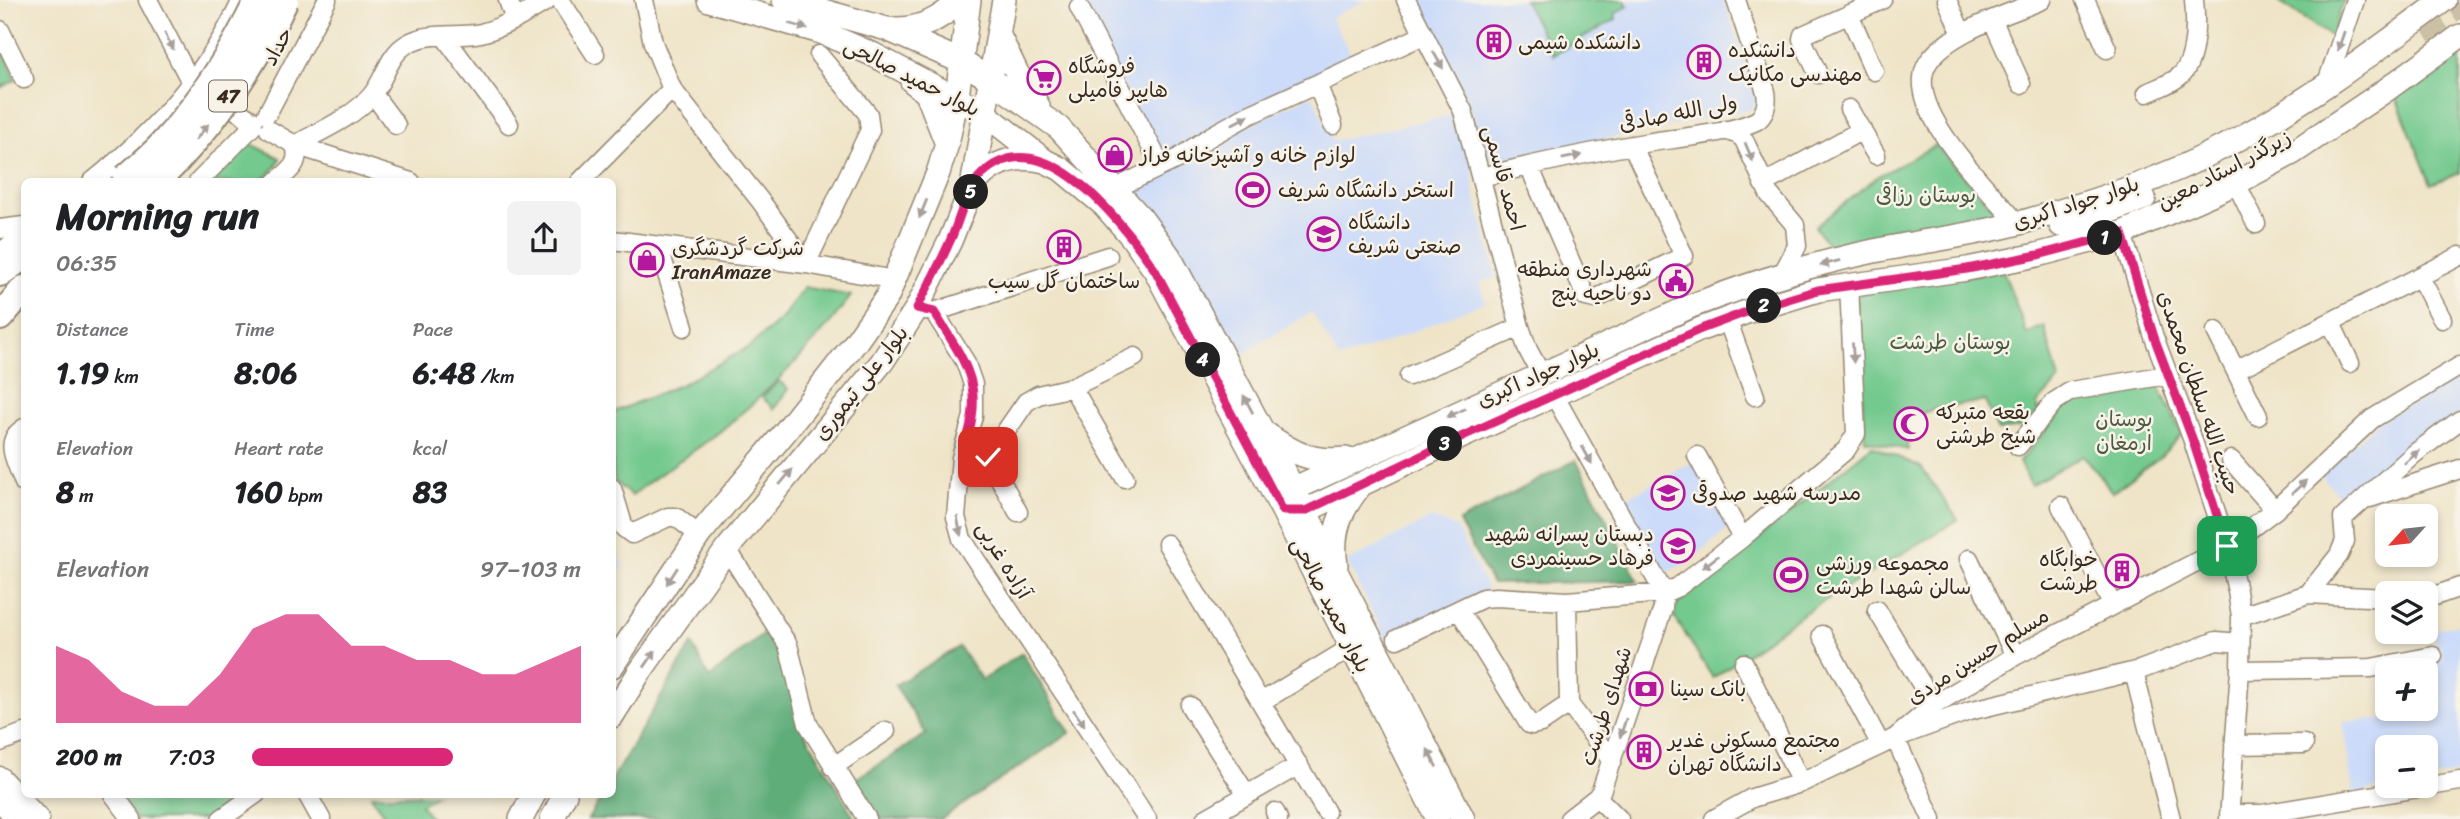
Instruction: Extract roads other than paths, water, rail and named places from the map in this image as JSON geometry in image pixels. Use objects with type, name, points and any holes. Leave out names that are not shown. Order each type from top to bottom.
[{"type":"highway","name":"47","points":[[126,178],[180,124],[212,79],[258,0]]},
{"type":"highway","name":"47","points":[[160,178],[179,160],[231,93],[272,27],[285,0]]},
{"type":"highway","points":[[0,303],[13,270]]},
{"type":"highway","points":[[0,317],[13,270]]},
{"type":"highway","points":[[0,796],[20,819]]},
{"type":"main road","name":"بلوار حمید صالحی","points":[[709,0],[821,32],[872,54],[957,97],[984,113],[1045,160],[1061,169],[1104,205],[1132,236],[1155,270],[1294,511],[1463,819]]},
{"type":"main road","name":"بلوار حمید صالحی","points":[[784,0],[887,29],[960,61],[1053,123],[1116,188],[1169,256],[1293,489]]},
{"type":"main road","points":[[887,29],[904,30],[925,26],[961,0]]},
{"type":"main road","points":[[970,0],[973,8],[983,18],[997,16],[1004,1]]},
{"type":"main road","name":"بلوار علی تیموری","points":[[616,660],[699,535],[785,432],[887,297],[938,173],[947,144],[957,97],[970,0]]},
{"type":"main road","name":"بلوار علی تیموری","points":[[616,710],[727,549],[925,310],[972,187],[1004,1]]},
{"type":"main road","points":[[2441,2],[2448,3],[2460,12]]},
{"type":"main road","name":"بلوار جواد اکبری","points":[[1293,489],[1691,306],[1748,285],[1872,251],[2017,223],[2135,186],[2189,164],[2246,135],[2327,83],[2441,2]]},
{"type":"main road","points":[[872,54],[883,53],[890,47],[891,36],[887,29]]},
{"type":"main road","name":"بلوار جواد اکبری","points":[[1294,511],[1362,484],[1727,319],[1789,298],[1849,285],[1990,265],[2122,233],[2236,183],[2294,152],[2386,90],[2459,35]]},
{"type":"main road","points":[[999,36],[1017,73],[1053,123],[1034,134],[1034,144],[1045,160]]},
{"type":"main road","name":"زیرگذر استاد معین","points":[[1872,251],[1914,254],[1997,241],[2100,215],[2164,191],[2260,142],[2426,37],[2283,142],[2180,197],[2063,239],[1960,258],[1876,281]]},
{"type":"main road","points":[[872,54],[926,93],[947,144]]},
{"type":"main road","points":[[938,173],[952,158],[959,159],[965,164],[972,187]]},
{"type":"main road","points":[[972,187],[981,175],[1004,161],[1018,158],[1045,160]]},
{"type":"main road","points":[[1541,374],[1554,395]]},
{"type":"main road","points":[[1262,431],[1285,447],[1312,459],[1360,457]]},
{"type":"main road","points":[[1329,574],[1337,526],[1346,504],[1362,484]]},
{"type":"main road","points":[[1293,489],[1294,511]]},
{"type":"main road","name":"بلوار حمید صالحی","points":[[1329,574],[1352,647],[1438,819]]},
{"type":"main road","points":[[521,819],[532,798]]},
{"type":"main road","points":[[552,819],[563,798]]},
{"type":"street","points":[[148,0],[191,82],[295,145],[398,178]]},
{"type":"street","points":[[97,178],[132,149],[191,82],[208,61],[242,0]]},
{"type":"street","name":"حداد","points":[[202,178],[260,123],[327,0]]},
{"type":"street","points":[[508,0],[515,20]]},
{"type":"street","points":[[295,145],[350,114],[373,94],[400,48],[416,40],[481,33],[515,20],[548,0]]},
{"type":"street","points":[[560,0],[595,54]]},
{"type":"street","points":[[643,0],[653,43],[671,89],[762,203],[806,264]]},
{"type":"street","name":"احمد قاسمی","points":[[1406,0],[1463,111],[1520,327],[1541,374]]},
{"type":"street","name":"ولی الله صادقی","points":[[1481,177],[1632,145],[1726,130],[1760,118],[1767,98],[1736,0]]},
{"type":"street","points":[[1818,74],[1802,39],[1803,35],[1882,0]]},
{"type":"street","points":[[1947,0],[1962,34]]},
{"type":"street","points":[[2017,223],[1942,135],[1927,105],[1923,89],[1925,68],[1934,56],[1962,34],[2042,0]]},
{"type":"street","points":[[2085,0],[2107,49]]},
{"type":"street","points":[[2147,93],[2176,79],[2187,66],[2196,29],[2194,0]]},
{"type":"street","points":[[2327,83],[2355,0]]},
{"type":"street","points":[[1079,7],[1161,166]]},
{"type":"street","points":[[1849,14],[1874,71]]},
{"type":"street","points":[[1993,21],[2021,84]]},
{"type":"street","points":[[0,30],[24,79]]},
{"type":"street","points":[[1116,188],[1177,159],[1249,115],[1318,86],[1424,35]]},
{"type":"street","points":[[444,36],[509,124]]},
{"type":"street","points":[[806,264],[870,130],[868,114],[819,55]]},
{"type":"street","points":[[1318,86],[1332,125]]},
{"type":"street","points":[[583,178],[671,89]]},
{"type":"street","points":[[373,94],[396,125]]},
{"type":"street","points":[[1849,109],[1876,155]]},
{"type":"street","points":[[1726,130],[1744,140],[1763,184],[1792,220],[1797,232],[1795,254],[1782,275]]},
{"type":"street","points":[[1763,184],[1862,130]]},
{"type":"street","points":[[281,178],[298,160],[295,145]]},
{"type":"street","points":[[1529,166],[1586,297],[1590,299],[1684,256],[1632,145]]},
{"type":"street","points":[[2236,183],[2256,224]]},
{"type":"street","points":[[0,229],[21,226]]},
{"type":"street","name":"حبیب الله سلطان محمدی","points":[[2122,233],[2167,375],[2192,438],[2227,546],[2241,616],[2240,670],[2229,817]]},
{"type":"street","points":[[616,241],[806,264],[895,280]]},
{"type":"street","points":[[13,270],[21,244]]},
{"type":"street","points":[[658,246],[684,327]]},
{"type":"street","points":[[925,310],[1108,256]]},
{"type":"street","points":[[2236,370],[2460,256]]},
{"type":"street","points":[[2420,277],[2442,319]]},
{"type":"street","points":[[1397,639],[1483,598],[1567,601],[1664,593],[1678,587],[1742,538],[1846,450],[1856,434],[1849,285]]},
{"type":"street","name":"آزاده غربی","points":[[925,310],[971,375],[973,416],[970,435],[961,458],[956,517],[962,539],[1147,819]]},
{"type":"street","points":[[1727,319],[1755,396]]},
{"type":"street","points":[[2331,323],[2350,363]]},
{"type":"street","points":[[1409,376],[1520,327]]},
{"type":"street","points":[[2216,331],[2258,416]]},
{"type":"street","points":[[988,457],[1026,402],[1038,395],[1072,387],[1135,357]]},
{"type":"street","name":"مسلم حسین مردی","points":[[1714,819],[1752,798],[1801,783],[1888,741],[1934,705],[2015,656],[2227,546],[2275,510],[2372,419],[2460,366]]},
{"type":"street","points":[[2018,446],[2054,402],[2071,391],[2167,375]]},
{"type":"street","points":[[1072,387],[1125,478]]},
{"type":"street","points":[[1554,395],[1664,593]]},
{"type":"street","points":[[2308,594],[2339,555],[2345,541],[2343,519],[2414,454],[2460,420]]},
{"type":"street","points":[[21,430],[15,434],[12,445],[21,474]]},
{"type":"street","points":[[1697,456],[1742,538]]},
{"type":"street","points":[[961,458],[988,457]]},
{"type":"street","points":[[988,457],[1018,512]]},
{"type":"street","points":[[2231,460],[2275,510]]},
{"type":"street","points":[[2367,499],[2460,469]]},
{"type":"street","points":[[616,501],[624,528],[632,534],[668,517],[676,517],[699,535]]},
{"type":"street","points":[[2061,506],[2112,604]]},
{"type":"street","points":[[1167,544],[1326,812]]},
{"type":"street","points":[[727,549],[788,645],[808,724],[867,819]]},
{"type":"street","points":[[1969,559],[2015,656]]},
{"type":"street","points":[[2438,595],[2460,587]]},
{"type":"street","name":"شهدای طرشت","points":[[1569,819],[1597,797],[1612,761],[1663,608],[1664,593]]},
{"type":"street","points":[[2241,616],[2308,594],[2375,597]]},
{"type":"street","points":[[1567,601],[1569,704],[1612,761]]},
{"type":"street","points":[[1459,610],[1529,724],[1541,723],[1569,704]]},
{"type":"street","points":[[1877,610],[1934,705]]},
{"type":"street","points":[[1822,635],[1888,741],[1932,819]]},
{"type":"street","points":[[1888,741],[1969,711],[2134,672],[2216,641],[2229,642]]},
{"type":"street","points":[[1261,702],[1352,647]]},
{"type":"street","points":[[2240,670],[2371,668],[2433,656]]},
{"type":"street","points":[[1744,663],[1801,783]]},
{"type":"street","points":[[2134,672],[2171,819]]},
{"type":"street","points":[[1190,706],[1247,795]]},
{"type":"street","points":[[833,767],[886,731]]},
{"type":"street","points":[[0,742],[21,734]]},
{"type":"street","points":[[2234,745],[2304,744]]},
{"type":"street","points":[[1205,819],[1299,765]]},
{"type":"street","points":[[0,776],[40,819]]},
{"type":"street","points":[[2229,817],[2326,812],[2460,781]]},
{"type":"street","points":[[1597,797],[1619,819]]},
{"type":"street","points":[[116,798],[132,819]]},
{"type":"street","points":[[220,819],[250,798]]},
{"type":"street","points":[[309,798],[321,819]]},
{"type":"tunnel","points":[[2423,32],[2460,6]]},
{"type":"place","name":"دانشکده شیمی","points":[[1494,42]]},
{"type":"place","name":"دانشکده مهندسی مکانیک","points":[[1704,62]]},
{"type":"place","name":"فروشگاه هایپر فامیلی","points":[[1044,78]]},
{"type":"place","name":"لوازم خانه و آشپزخانه فراز","points":[[1115,155]]},
{"type":"place","name":"استخر دانشگاه شریف","points":[[1253,190]]},
{"type":"place","name":"دانشگاه صنعتی شریف","points":[[1324,234]]},
{"type":"place","name":"ساختمان گل سیب","points":[[1064,247]]},
{"type":"place","name":"شرکت گردشگری IranAmaze","points":[[647,260]]},
{"type":"place","name":"شهرداری منطقه دو ناحیه پنج","points":[[1676,281]]},
{"type":"place","name":"بقعه متبرکه شیخ طرشتی","points":[[1911,424]]},
{"type":"place","name":"مدرسه شهید صدوقی","points":[[1668,493]]},
{"type":"place","name":"دبستان پسرانه شهيد فرهاد حسينمردی","points":[[1678,546]]},
{"type":"place","name":"خوابگاه طرشت","points":[[2122,571]]},
{"type":"place","name":"مجموعه ورزشی سالن شهدا طرشت","points":[[1791,575]]},
{"type":"place","name":"بانک سینا","points":[[1646,689]]},
{"type":"place","name":"مجتمع مسکونی غدیر دانشگاه تهران","points":[[1644,752]]},
{"type":"park label","name":"بوستان رزاقی","points":[[1926,195]]},
{"type":"park label","name":"بوستان طرشت","points":[[1950,342]]},
{"type":"park label","name":"بوستان ارمغان","points":[[2124,431]]}]
